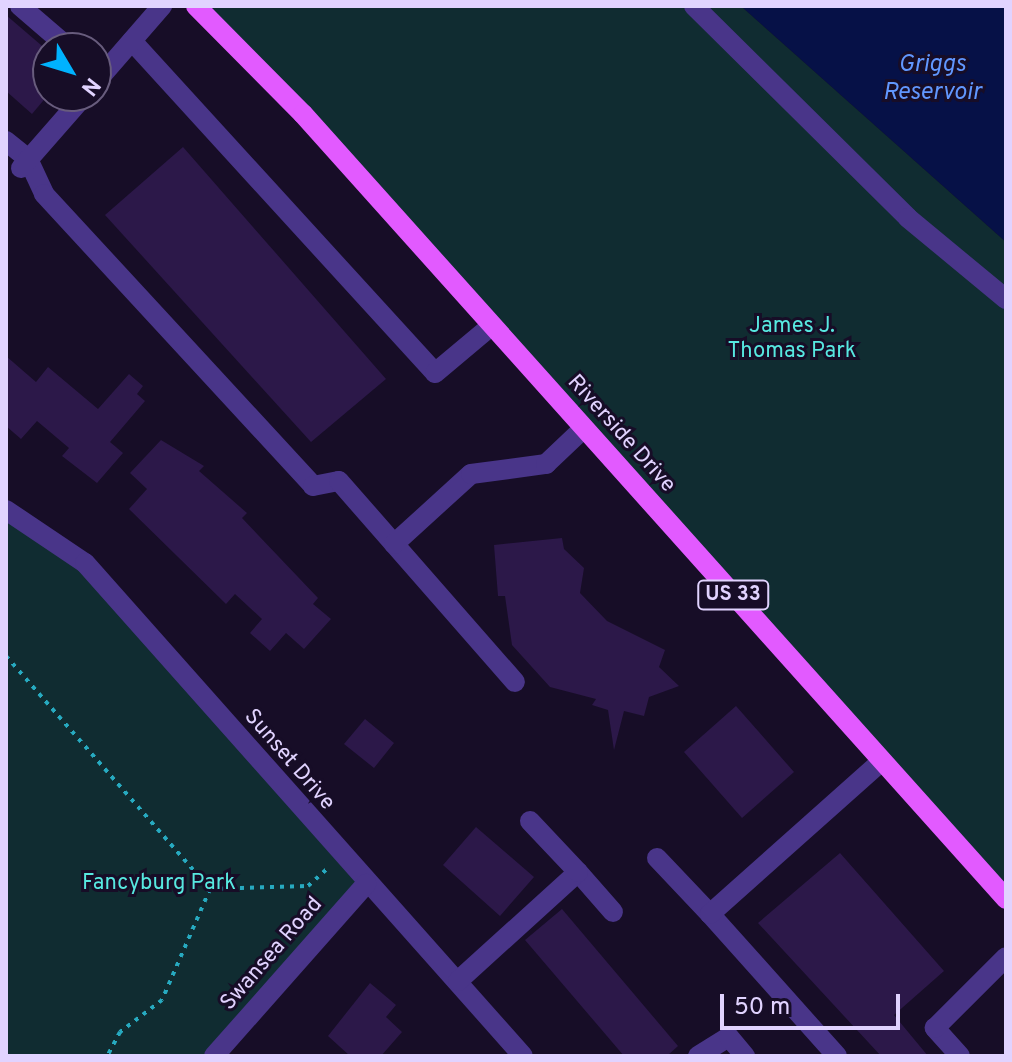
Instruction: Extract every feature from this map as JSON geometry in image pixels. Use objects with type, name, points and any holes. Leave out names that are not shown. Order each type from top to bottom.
[{"type":"main road","name":"Riverside Drive","points":[[196,6],[303,114],[1006,899]]},
{"type":"street","points":[[20,6],[50,32]]},
{"type":"street","points":[[112,62],[162,6]]},
{"type":"street","points":[[694,6],[908,218],[1006,299]]},
{"type":"street","points":[[132,41],[435,373],[491,326]]},
{"type":"street","points":[[23,165],[70,112]]},
{"type":"street","points":[[6,141],[44,194],[313,486],[339,481],[515,682]]},
{"type":"street","points":[[394,544],[471,474],[546,464],[584,428]]},
{"type":"street","name":"Sunset Drive","points":[[6,510],[85,563],[366,884],[458,981],[523,1056]]},
{"type":"street","points":[[710,914],[882,761]]},
{"type":"street","points":[[530,821],[613,912]]},
{"type":"street","points":[[657,858],[837,1056]]},
{"type":"street","points":[[458,981],[578,872]]},
{"type":"street","name":"Swansea Road","points":[[214,1056],[366,884]]},
{"type":"street","points":[[960,1056],[935,1028],[1006,957]]},
{"type":"street","points":[[698,1056],[729,1037],[745,1056]]},
{"type":"path","points":[[6,656],[210,889]]},
{"type":"path","points":[[210,889],[308,886],[330,865]]},
{"type":"path","points":[[107,1056],[120,1032],[162,1000],[210,889]]},
{"type":"green space","name":"James J. Thomas Park","points":[[196,6],[741,6],[1006,242],[1006,899]]},
{"type":"green space","name":"Fancyburg Park","points":[[6,510],[61,542],[366,884],[214,1056],[6,1056]]},
{"type":"water","name":"Griggs Reservoir","points":[[741,6],[1006,6],[1006,242]]},
{"type":"building","points":[[6,15],[32,37],[34,112],[32,114],[6,91]]},
{"type":"building","points":[[183,147],[386,379],[311,442],[105,215]]},
{"type":"building","points":[[6,356],[36,382],[48,367],[98,409],[129,374],[143,386],[137,394],[145,401],[110,442],[123,453],[97,483],[62,456],[69,448],[37,421],[21,439],[6,426]]},
{"type":"building","points":[[161,440],[204,466],[199,471],[247,513],[242,518],[318,598],[313,604],[331,619],[304,649],[286,633],[270,651],[250,633],[262,619],[235,594],[226,604],[129,509],[147,489],[130,473]]},
{"type":"building","points":[[562,538],[564,549],[584,568],[580,593],[607,621],[665,650],[659,667],[679,686],[649,697],[644,716],[624,711],[614,750],[608,710],[592,705],[596,699],[550,687],[512,645],[505,596],[498,596],[494,545]]},
{"type":"building","points":[[736,706],[794,772],[742,818],[684,752]]},
{"type":"building","points":[[365,719],[394,743],[374,768],[344,744]]},
{"type":"building","points":[[476,827],[534,877],[500,916],[443,865]]},
{"type":"building","points":[[840,853],[944,971],[894,1015],[928,1056],[881,1056],[758,923]]},
{"type":"building","points":[[562,909],[678,1046],[667,1056],[624,1056],[525,940]]},
{"type":"building","points":[[370,983],[396,1005],[386,1017],[402,1032],[381,1056],[350,1056],[328,1036]]}]
